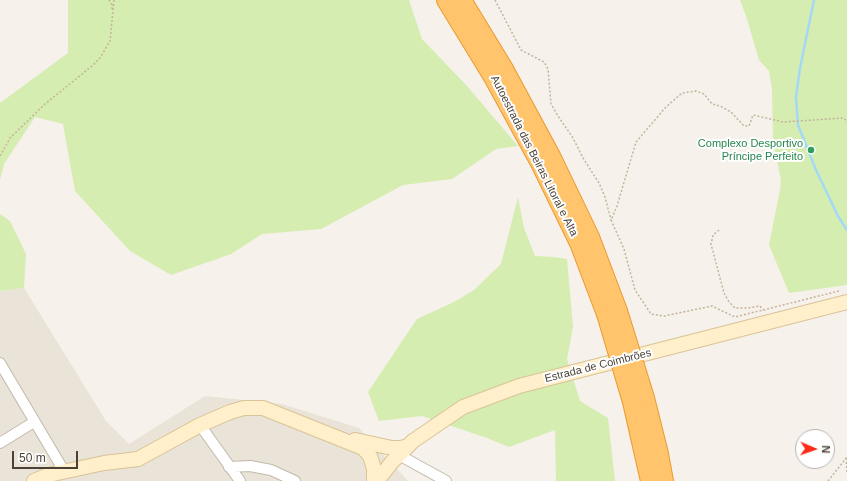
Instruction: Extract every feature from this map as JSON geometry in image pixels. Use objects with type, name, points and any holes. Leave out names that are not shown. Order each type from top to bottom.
[{"type":"highway","name":"Autoestrada das Beiras Litoral e Alta","points":[[446,0],[493,77],[541,165],[612,312]]},
{"type":"highway","name":"Autoestrada das Beiras Litoral e Alta","points":[[462,0],[504,69],[551,156],[590,237],[638,400],[659,454],[664,481]]},
{"type":"highway","name":"Autoestrada das Beiras Litoral e Alta","points":[[638,400],[650,481]]},
{"type":"street","name":"Estrada de Coimbrões","points":[[376,481],[413,441],[462,407],[520,386],[844,297]]},
{"type":"street","points":[[0,363],[64,471]]},
{"type":"street","points":[[34,481],[48,475],[64,471],[104,463],[138,459],[200,425],[230,412],[244,408],[263,408],[363,448],[400,454],[446,481]]},
{"type":"street","points":[[0,443],[34,422]]},
{"type":"street","points":[[200,425],[240,481]]},
{"type":"street","points":[[323,432],[376,446],[396,448],[400,454]]},
{"type":"street","points":[[363,448],[370,456],[376,481]]},
{"type":"street","points":[[229,467],[250,466],[271,470],[295,481]]},
{"type":"path","points":[[109,0],[112,5],[112,16]]},
{"type":"path","points":[[0,156],[10,138],[25,123],[45,104],[100,58],[110,41],[114,0]]},
{"type":"path","points":[[495,0],[521,50],[544,62],[548,69],[551,104],[599,182],[605,197],[611,220],[624,249],[635,290],[650,314],[664,316],[712,306],[735,317],[763,310],[844,297]]},
{"type":"path","points":[[611,220],[617,206],[636,142],[666,107],[682,93],[696,91],[704,94],[712,104],[720,106],[731,112],[744,126],[748,126],[753,115],[783,122],[843,118],[847,121]]},
{"type":"path","points":[[719,230],[713,234],[711,244],[724,293],[729,302],[735,308],[760,306],[763,310]]},
{"type":"path","points":[[846,458],[847,472]]},
{"type":"path","points":[[828,481],[846,458]]},
{"type":"shaded area","points":[[24,288],[106,421],[129,444],[205,396],[282,404],[359,428],[408,481],[0,481],[0,291]]},
{"type":"green space","points":[[68,0],[409,0],[422,39],[467,86],[518,146],[496,149],[452,179],[403,185],[321,229],[262,234],[231,254],[171,275],[130,251],[75,191],[63,124],[35,117],[4,164],[0,180],[0,103],[68,53]]},
{"type":"green space","name":"Complexo Desportivo Príncipe Perfeito","points":[[740,0],[847,0],[847,285],[789,293],[769,245],[781,180],[773,142],[772,89],[769,71],[759,60]]},
{"type":"green space","points":[[518,197],[524,228],[535,256],[567,259],[573,327],[567,359],[580,401],[608,418],[615,481],[555,481],[555,430],[509,447],[422,416],[379,421],[368,392],[417,319],[456,301],[474,290],[501,264]]},
{"type":"green space","points":[[0,214],[10,221],[26,254],[24,288],[0,291]]},
{"type":"waterway","points":[[814,0],[800,68],[796,97],[798,125],[816,170],[838,216],[847,230]]},
{"type":"place","name":"Complexo Desportivo Príncipe Perfeito","points":[[811,150]]}]
